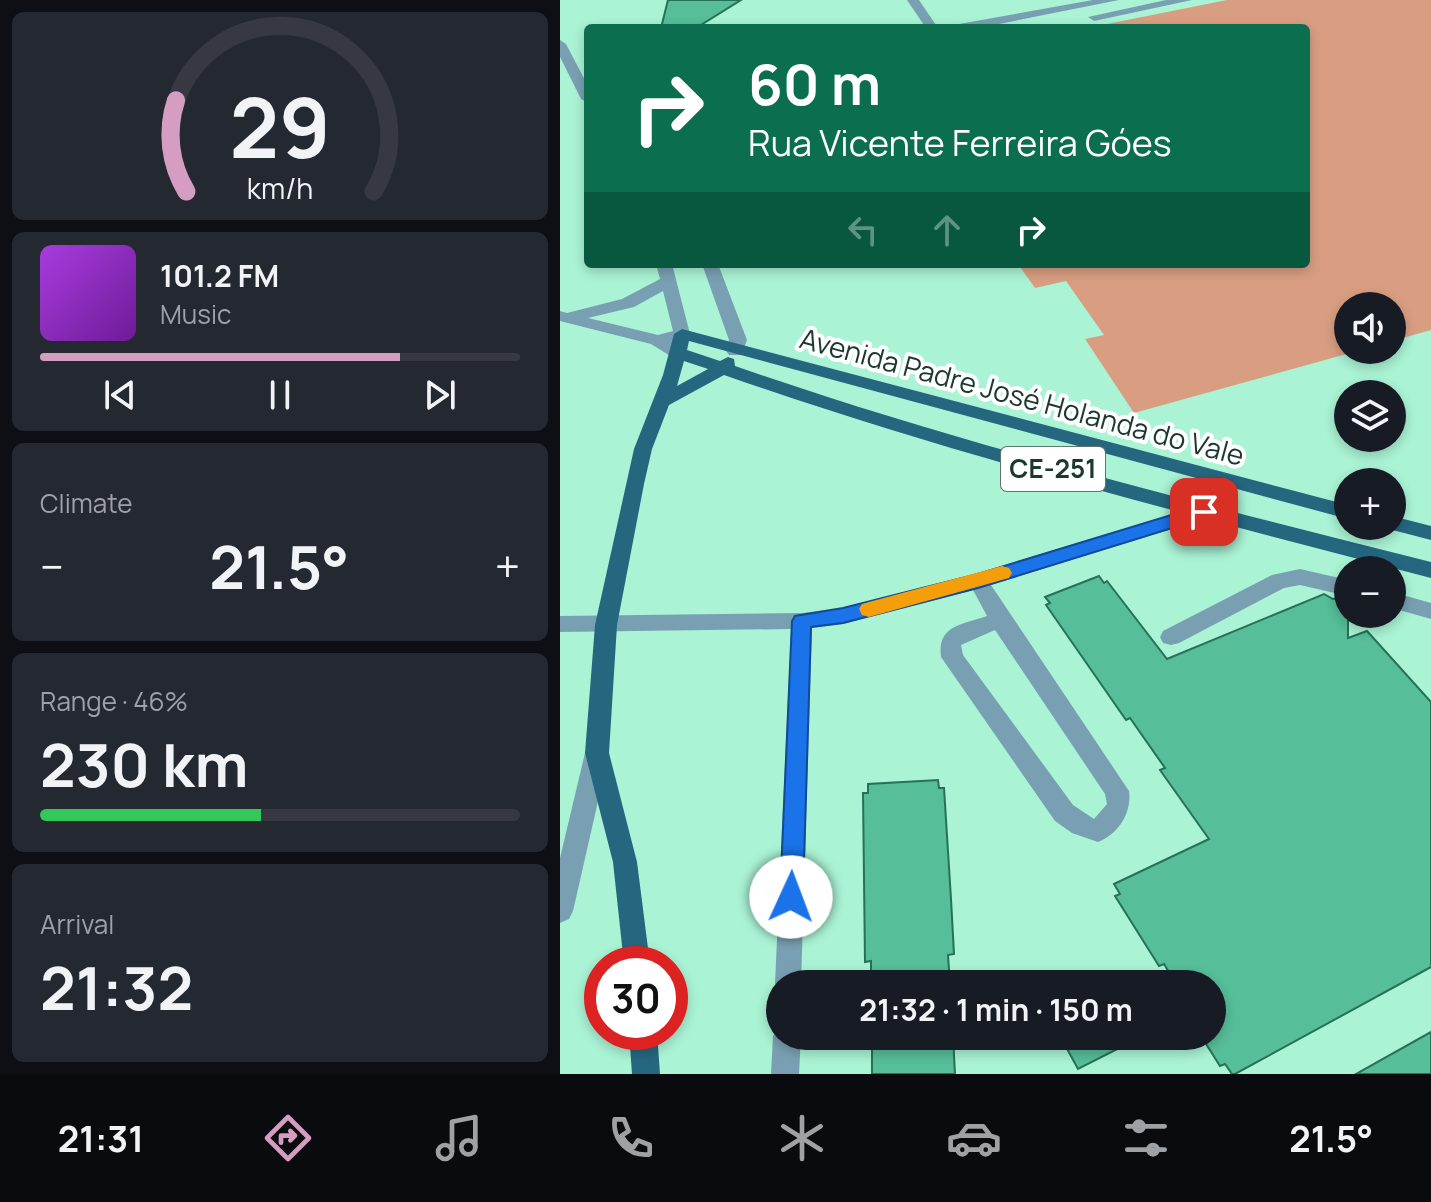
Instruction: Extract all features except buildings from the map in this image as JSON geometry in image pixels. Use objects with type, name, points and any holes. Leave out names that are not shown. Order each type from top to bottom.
[{"type":"main road","name":"Avenida Padre José Holanda do Vale","points":[[680,344],[730,359],[930,398],[1334,508]]},
{"type":"main road","points":[[635,946],[625,862],[597,753],[606,625],[634,484],[680,344]]},
{"type":"main road","name":"Avenida Padre José Holanda do Vale","points":[[730,359],[808,397],[1204,512],[1377,556]]},
{"type":"main road","points":[[662,401],[730,359]]},
{"type":"main road","points":[[1406,527],[1431,533]]},
{"type":"main road","name":"Avenida Padre José Holanda do Vale","points":[[1406,563],[1431,570]]},
{"type":"main road","points":[[644,1050],[646,1074]]},
{"type":"street","points":[[913,0],[929,24]]},
{"type":"street","points":[[981,24],[1113,0]]},
{"type":"street","points":[[1057,24],[1186,0]]},
{"type":"street","points":[[562,48],[584,58]]},
{"type":"street","points":[[562,48],[584,91]]},
{"type":"street","points":[[711,268],[738,340],[730,359]]},
{"type":"street","points":[[562,317],[628,303],[667,272],[680,344]]},
{"type":"street","name":"CE-251","points":[[562,317],[680,344]]},
{"type":"street","points":[[560,624],[802,621],[843,616],[978,581],[1204,512]]},
{"type":"street","points":[[1171,637],[1279,581],[1300,577],[1334,585]]},
{"type":"street","points":[[978,581],[1000,620],[1117,791],[1119,807],[1098,831],[1081,825],[1064,813],[952,657],[950,642],[960,634],[1000,620]]},
{"type":"street","points":[[1406,604],[1431,611]]},
{"type":"street","points":[[789,970],[802,621]]},
{"type":"street","points":[[560,911],[597,753]]},
{"type":"street","points":[[785,1074],[786,1050]]},
{"type":"shaded area","points":[[1227,0],[1431,0],[1431,330],[1406,337],[1406,292],[1334,292],[1334,357],[1134,413],[1085,339],[1104,335],[1066,281],[1035,288],[1021,268],[1310,268],[1310,24],[1107,24]]},
{"type":"slow traffic","points":[[869,609],[1002,573]]},
{"type":"route","points":[[791,897],[802,621],[843,616],[978,581],[1204,512]]}]
